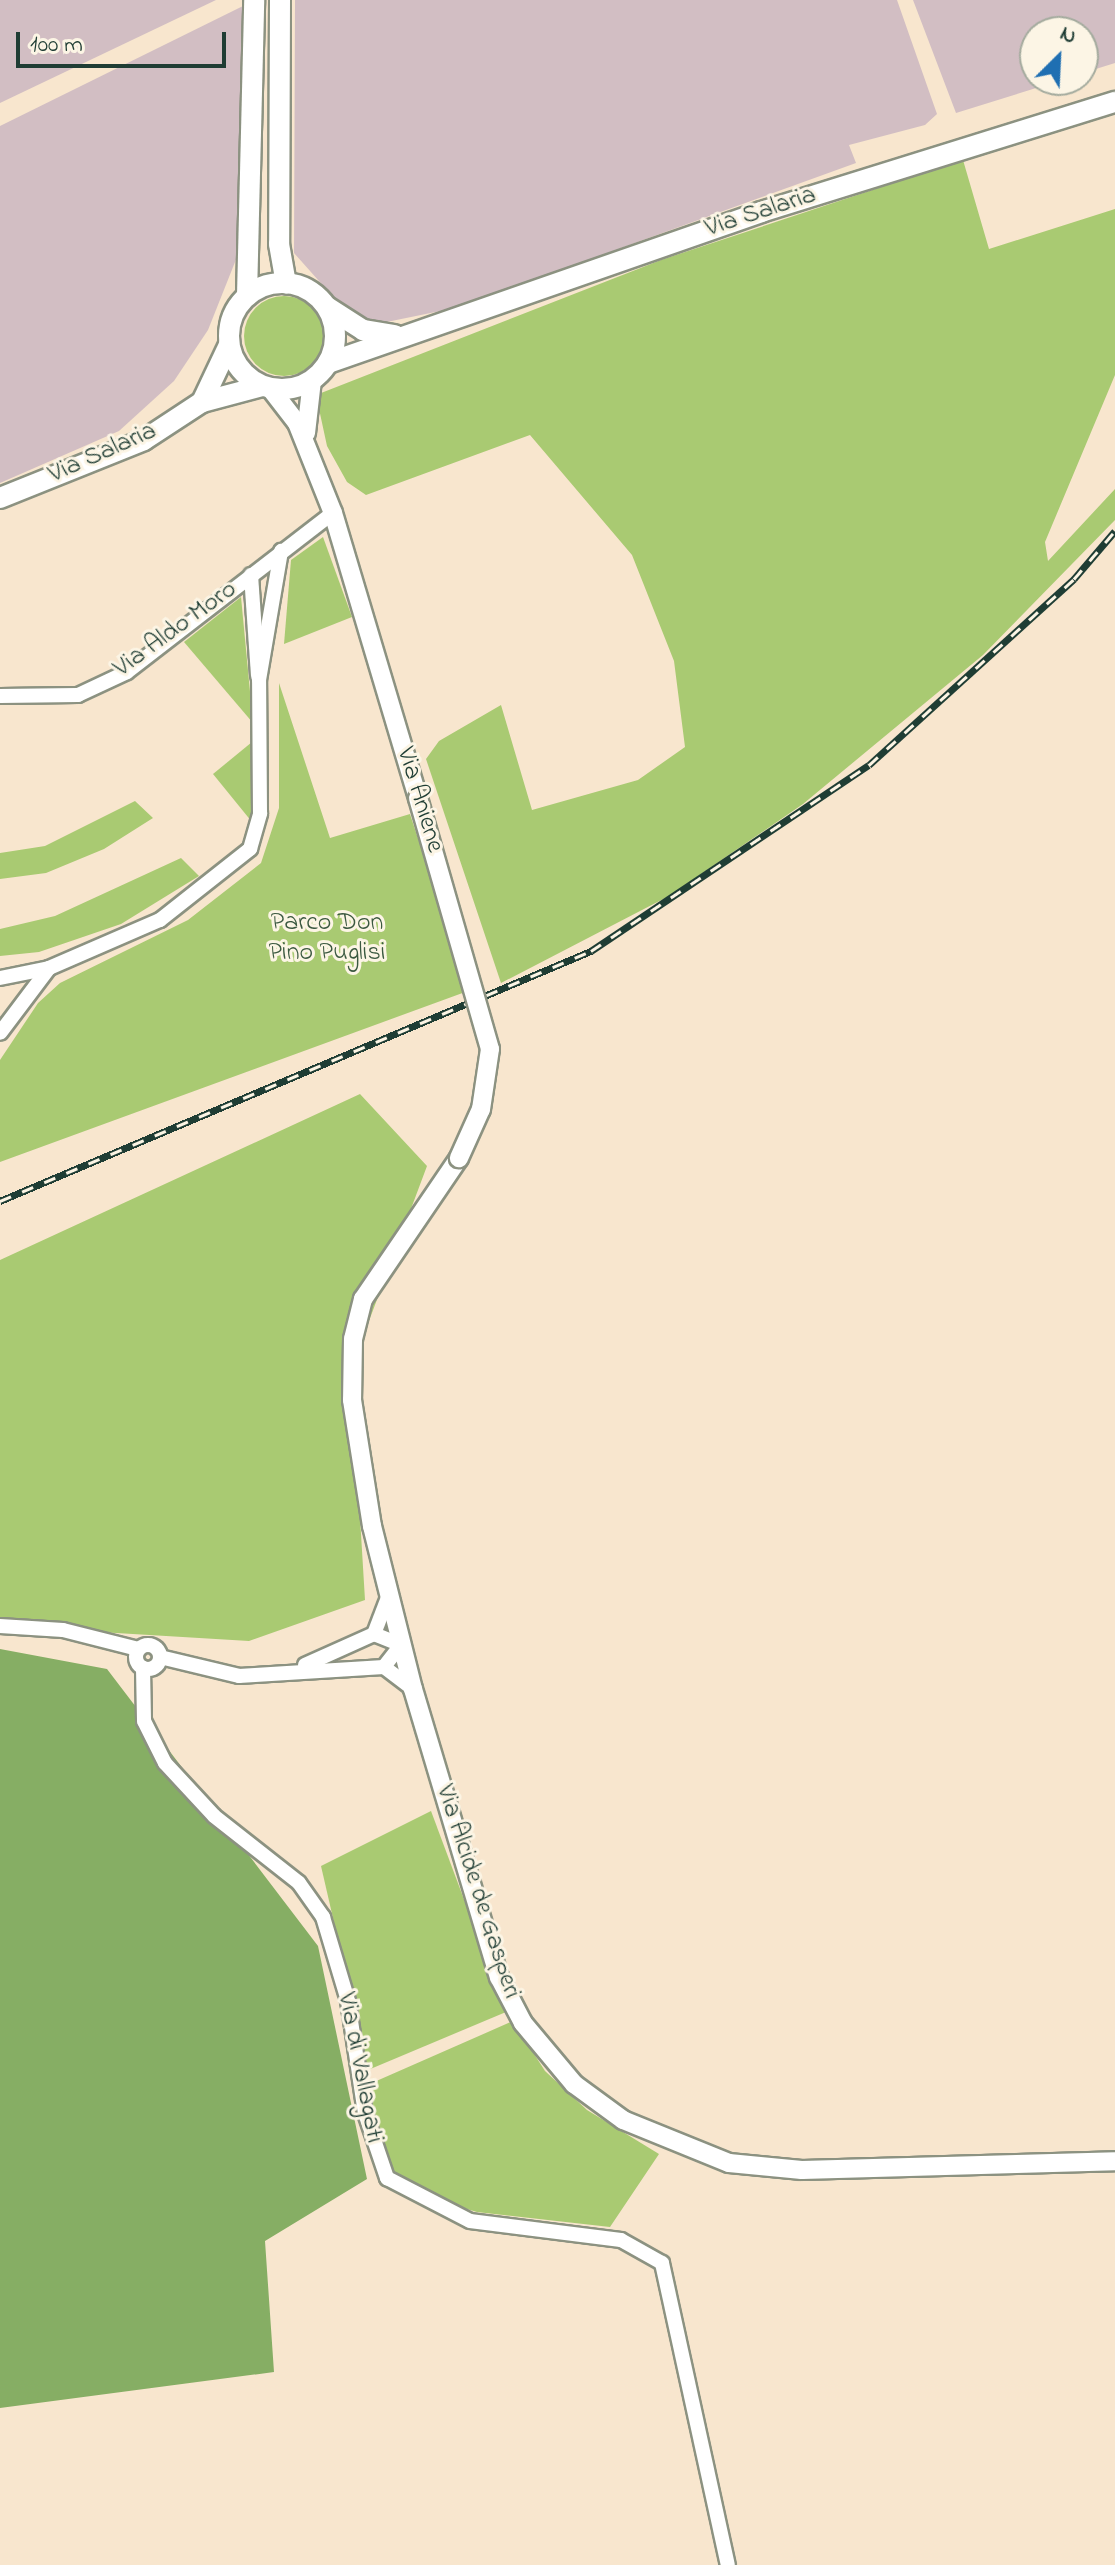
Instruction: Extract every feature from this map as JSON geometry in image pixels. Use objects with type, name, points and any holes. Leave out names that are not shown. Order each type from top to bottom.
[{"type":"main road","points":[[202,402],[229,345],[232,318],[247,296],[254,0]]},
{"type":"main road","points":[[247,296],[286,283],[279,244],[280,0]]},
{"type":"main road","name":"Via Salaria","points":[[0,498],[144,440],[202,402],[312,380],[328,363],[411,333],[761,212],[1115,102]]},
{"type":"main road","name":"Via Salaria","points":[[286,283],[363,330],[411,333]]},
{"type":"main road","points":[[325,305],[335,334],[328,363]]},
{"type":"main road","points":[[229,345],[241,369],[266,387]]},
{"type":"street","name":"Via Aniene","points":[[307,444],[304,410],[312,380]]},
{"type":"street","name":"Via Aniene","points":[[266,387],[307,444],[333,513],[490,1049],[481,1109],[459,1158]]},
{"type":"street","name":"Via Aldo Moro","points":[[0,696],[78,695],[127,672],[333,513]]},
{"type":"street","points":[[259,680],[281,551]]},
{"type":"street","points":[[0,978],[49,968],[160,920],[250,849],[260,813],[259,680],[251,575]]},
{"type":"street","points":[[0,1033],[49,968]]},
{"type":"street","name":"Via Alcide de Gasperi","points":[[459,1158],[373,1278],[354,1331],[352,1400],[388,1597],[413,1689],[509,1996],[556,2066],[623,2120],[690,2152],[767,2168],[1115,2161]]},
{"type":"street","points":[[295,1669],[374,1634],[388,1597]]},
{"type":"street","points":[[0,1626],[73,1632],[138,1649],[152,1646],[160,1657],[228,1675],[295,1669],[384,1667],[413,1689]]},
{"type":"street","points":[[374,1634],[401,1645],[384,1667]]},
{"type":"street","name":"Via di Vallagati","points":[[138,1649],[143,1668],[144,1721],[165,1763],[319,1909],[336,1950],[365,2113],[387,2178],[470,2221],[621,2240],[662,2263],[728,2565]]},
{"type":"street","points":[[143,1668],[154,1667],[160,1657]]},
{"type":"shaded area","points":[[0,0],[216,0],[0,103]]},
{"type":"shaded area","points":[[295,0],[897,0],[937,114],[925,125],[849,145],[856,163],[455,308],[372,325],[343,308],[294,253]]},
{"type":"shaded area","points":[[913,0],[1115,0],[1115,63],[1099,68],[1099,16],[1019,16],[1019,93],[956,113]]},
{"type":"shaded area","points":[[243,6],[241,247],[208,330],[174,381],[119,431],[0,483],[0,126]]},
{"type":"green space","points":[[963,160],[989,249],[1115,209],[1115,375],[1045,542],[1048,561],[1115,489],[1115,520],[983,655],[803,804],[669,896],[501,983],[426,759],[439,741],[501,705],[532,810],[638,780],[685,747],[674,661],[632,555],[530,435],[366,495],[347,482],[327,446],[316,395],[661,260]]},
{"type":"green space","points":[[276,296],[292,296],[313,307],[324,328],[324,344],[313,365],[292,376],[276,376],[262,370],[250,358],[244,344],[244,328],[250,314],[262,302]]},
{"type":"green space","points":[[323,537],[352,617],[284,644],[291,560]]},
{"type":"green space","points":[[241,597],[253,723],[184,642]]},
{"type":"green space","name":"Parco Don Pino Puglisi","points":[[279,683],[330,838],[410,814],[468,991],[0,1162],[0,1060],[38,1003],[60,983],[188,920],[261,863],[279,808]]},
{"type":"green space","points":[[252,742],[252,822],[213,774]]},
{"type":"green space","points":[[135,801],[153,818],[104,849],[46,873],[0,879],[0,853],[45,846]]},
{"type":"green space","points":[[181,858],[199,876],[121,924],[39,952],[0,956],[0,929],[55,916]]},
{"type":"green space","points":[[360,1094],[427,1166],[351,1369],[365,1600],[249,1641],[0,1626],[0,1260]]},
{"type":"green space","points":[[0,1649],[107,1669],[318,1946],[367,2179],[265,2241],[274,2372],[0,2408]]},
{"type":"green space","points":[[431,1811],[506,2012],[368,2070],[321,1866]]},
{"type":"green space","points":[[513,2021],[545,2071],[587,2110],[659,2154],[610,2227],[477,2212],[423,2196],[384,2163],[365,2086]]},
{"type":"railway","points":[[0,1201],[591,951],[869,765],[1074,579],[1115,531]]}]
